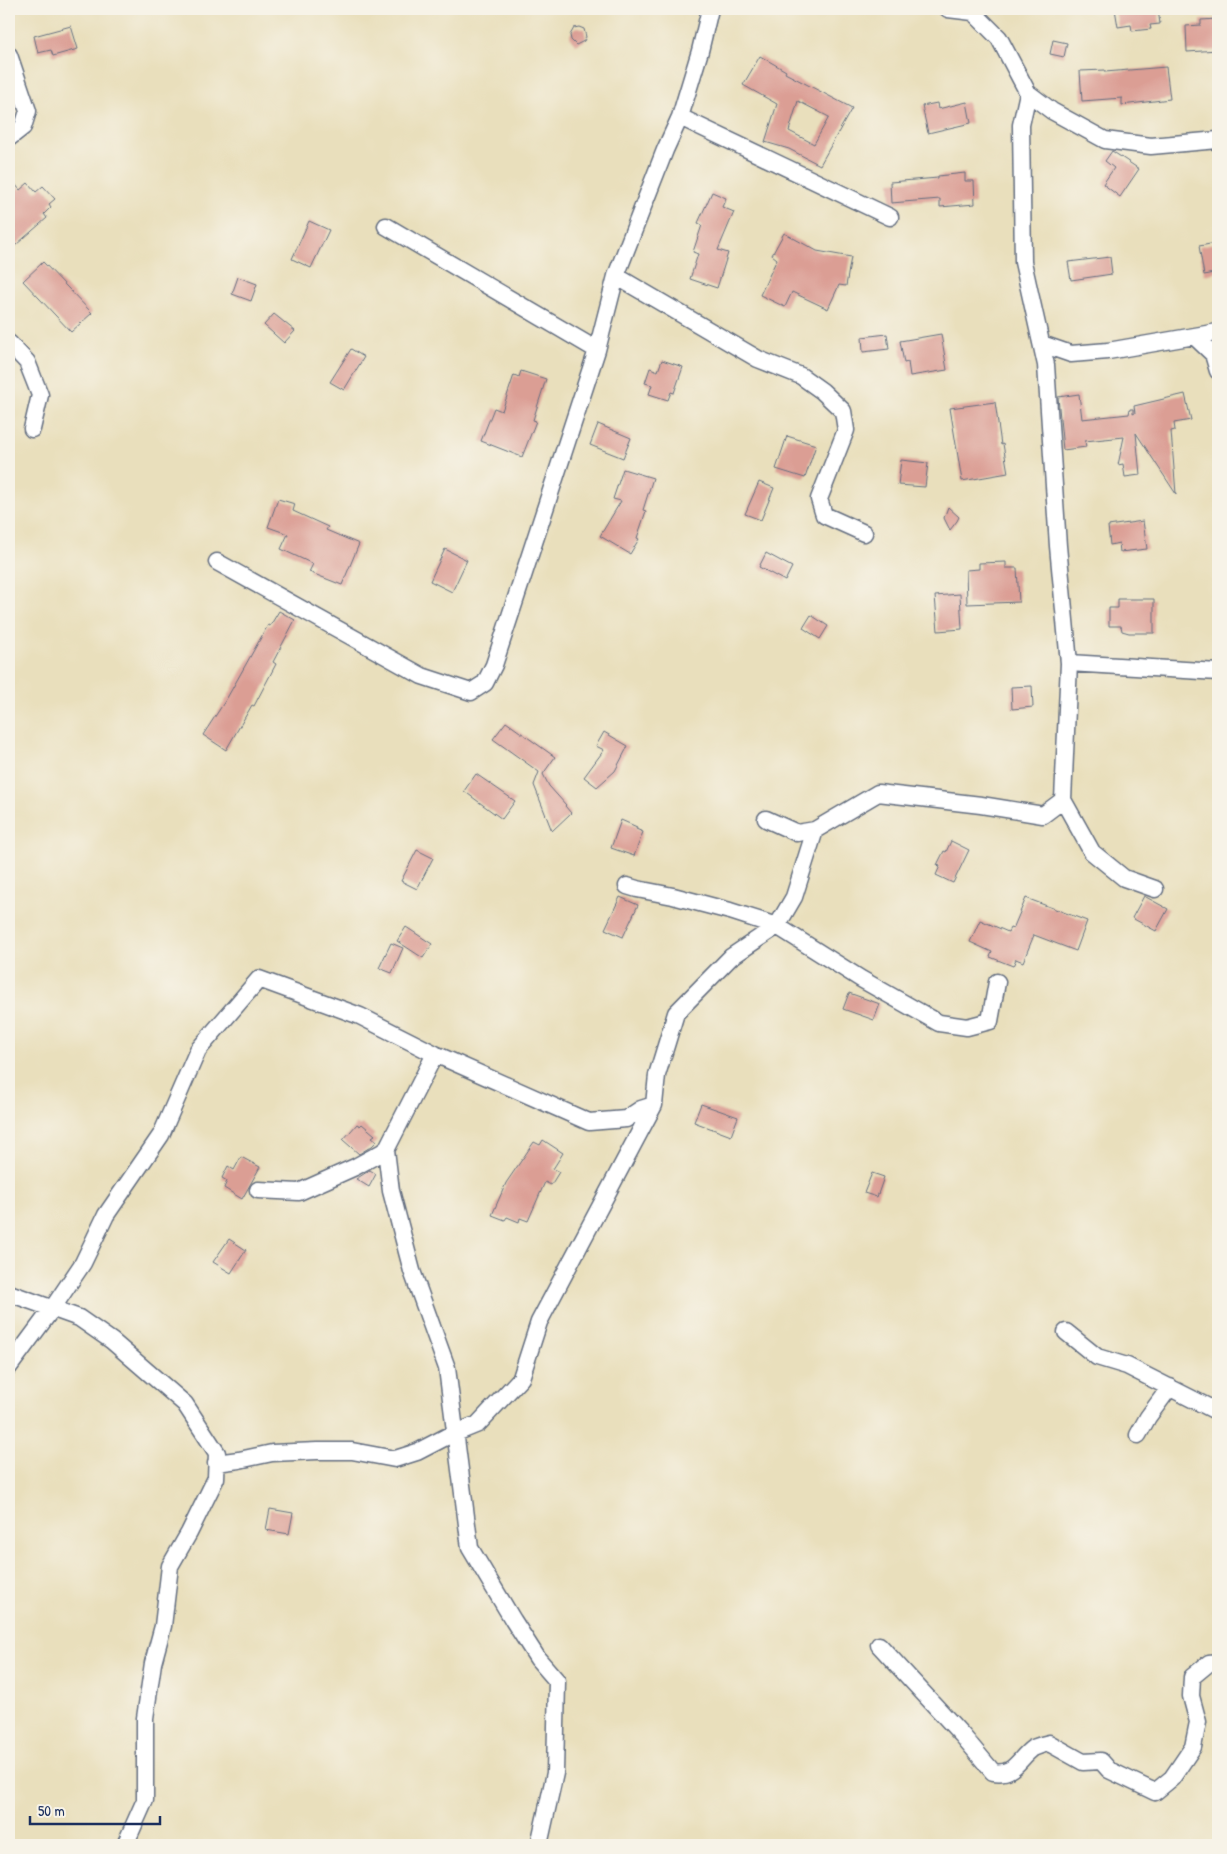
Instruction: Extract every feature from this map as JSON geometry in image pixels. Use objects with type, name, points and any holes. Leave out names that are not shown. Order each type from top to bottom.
[{"type":"street","points":[[217,562],[422,676],[471,692],[485,683],[494,665],[596,350],[616,276],[665,150],[680,117],[710,9]]},
{"type":"street","points":[[948,9],[973,11],[999,38],[1028,93],[1052,111],[1105,140],[1151,146],[1218,140]]},
{"type":"street","points":[[9,55],[28,111],[23,127],[9,138]]},
{"type":"street","points":[[1028,93],[1021,126],[1023,262],[1046,364],[1068,663],[1063,800],[1092,852],[1124,878],[1155,889]]},
{"type":"street","points":[[680,117],[890,217]]},
{"type":"street","points":[[386,226],[596,350]]},
{"type":"street","points":[[616,276],[758,358],[801,376],[837,405],[843,412],[846,430],[819,499],[824,515],[864,533]]},
{"type":"street","points":[[1042,344],[1070,354],[1108,351],[1218,332]]},
{"type":"street","points":[[1195,337],[1213,354],[1218,371]]},
{"type":"street","points":[[9,343],[27,362],[40,395],[32,429]]},
{"type":"street","points":[[1068,663],[1218,672]]},
{"type":"street","points":[[766,819],[797,833],[815,830],[878,793],[981,805],[1043,815],[1063,800]]},
{"type":"street","points":[[216,1463],[272,1453],[317,1451],[352,1451],[395,1458],[417,1452],[478,1424],[521,1378],[539,1322],[654,1105],[657,1075],[676,1013],[731,957],[777,926],[794,897],[815,830]]},
{"type":"street","points":[[627,886],[701,904],[777,926],[862,979],[939,1023],[967,1027],[990,1021],[997,982]]},
{"type":"street","points":[[9,1366],[52,1309],[83,1263],[106,1215],[161,1135],[198,1050],[259,979],[360,1016],[435,1054],[589,1122],[626,1120],[641,1109],[654,1105]]},
{"type":"street","points":[[258,1190],[299,1192],[355,1168],[386,1150],[435,1054]]},
{"type":"street","points":[[386,1150],[391,1191],[412,1271],[447,1368],[470,1548],[538,1659],[557,1681],[555,1773],[539,1845]]},
{"type":"street","points":[[9,1293],[80,1318],[112,1341],[185,1404],[217,1453],[216,1478],[190,1533],[170,1566],[163,1626],[153,1663],[146,1718],[145,1800],[125,1845]]},
{"type":"street","points":[[1066,1332],[1097,1357],[1127,1366],[1218,1412]]},
{"type":"street","points":[[1138,1435],[1148,1417],[1170,1388]]},
{"type":"street","points":[[879,1645],[993,1772],[1002,1774],[1010,1771],[1034,1748],[1049,1742],[1083,1762],[1101,1760],[1109,1770],[1155,1792],[1172,1778],[1193,1747],[1198,1722],[1191,1696],[1192,1677],[1209,1663],[1218,1662]]},
{"type":"building","points":[[1115,9],[1158,9],[1160,24],[1150,25],[1151,29],[1132,31],[1131,25],[1118,27]]},
{"type":"building","points":[[1217,19],[1218,50],[1187,52],[1186,26],[1201,25],[1201,20]]},
{"type":"building","points":[[71,26],[78,49],[53,56],[51,50],[38,53],[34,36]]},
{"type":"building","points":[[574,28],[584,29],[586,37],[584,41],[576,45],[571,40],[570,35]]},
{"type":"building","points":[[1053,40],[1067,43],[1064,57],[1050,54]]},
{"type":"building","points":[[760,56],[786,71],[785,73],[852,108],[820,165],[789,149],[765,142],[777,104],[743,85]],"holes":[[[798,101],[829,117],[814,144],[789,131]]]},
{"type":"building","points":[[1166,67],[1170,99],[1122,105],[1122,98],[1082,101],[1080,71],[1105,70],[1105,72]]},
{"type":"building","points":[[967,102],[971,123],[928,133],[922,106],[937,103],[938,109]]},
{"type":"building","points":[[1112,151],[1139,169],[1120,197],[1103,184],[1114,168],[1105,161]]},
{"type":"building","points":[[965,173],[965,181],[974,181],[975,204],[940,207],[940,199],[891,203],[890,182],[938,178],[938,176]]},
{"type":"building","points":[[9,177],[20,190],[28,183],[36,192],[43,186],[55,199],[49,204],[51,207],[44,214],[47,218],[9,251]]},
{"type":"building","points":[[712,192],[726,198],[722,207],[734,212],[718,250],[728,253],[717,288],[690,279],[698,254],[693,252],[702,225],[698,223]]},
{"type":"building","points":[[309,221],[329,230],[311,268],[292,259]]},
{"type":"building","points":[[784,233],[817,251],[851,257],[846,286],[839,285],[828,309],[792,292],[785,307],[760,295],[777,259],[772,255]]},
{"type":"building","points":[[1216,243],[1218,272],[1204,275],[1199,246]]},
{"type":"building","points":[[1110,257],[1112,274],[1071,280],[1068,262]]},
{"type":"building","points":[[43,262],[92,313],[71,332],[23,281]]},
{"type":"building","points":[[238,277],[257,284],[251,301],[232,294]]},
{"type":"building","points":[[274,314],[295,331],[284,343],[264,325]]},
{"type":"building","points":[[887,334],[889,349],[863,352],[862,337]]},
{"type":"building","points":[[941,334],[947,370],[910,376],[908,362],[904,363],[900,341]]},
{"type":"building","points":[[351,349],[364,357],[344,390],[330,382]]},
{"type":"building","points":[[662,360],[683,367],[674,393],[671,392],[668,400],[649,394],[652,385],[645,383],[650,368],[658,371]]},
{"type":"building","points":[[521,371],[546,379],[533,420],[536,421],[522,457],[481,441],[494,408],[502,411],[514,375],[519,377]]},
{"type":"building","points":[[1079,394],[1082,419],[1129,414],[1130,409],[1133,409],[1133,414],[1135,413],[1134,406],[1185,394],[1191,420],[1174,423],[1175,430],[1171,431],[1176,494],[1136,433],[1140,475],[1125,477],[1123,464],[1118,465],[1124,437],[1085,441],[1086,447],[1063,450],[1058,397]]},
{"type":"building","points":[[995,402],[1001,445],[1003,444],[1008,473],[962,481],[950,408]]},
{"type":"building","points":[[598,424],[631,438],[623,458],[590,445]]},
{"type":"building","points":[[787,436],[816,445],[805,478],[776,469]]},
{"type":"building","points":[[901,460],[928,463],[925,487],[898,485]]},
{"type":"building","points":[[623,469],[653,478],[643,510],[646,511],[637,538],[639,539],[630,554],[600,536],[621,501],[613,499]]},
{"type":"building","points":[[759,482],[774,488],[761,520],[745,514]]},
{"type":"building","points":[[278,499],[295,504],[293,511],[328,527],[326,530],[359,544],[342,585],[309,572],[313,564],[281,549],[288,534],[268,527]]},
{"type":"building","points":[[948,507],[959,517],[950,530],[944,518]]},
{"type":"building","points":[[1143,521],[1147,549],[1120,552],[1119,543],[1110,545],[1108,526]]},
{"type":"building","points":[[445,549],[467,560],[452,592],[430,581]]},
{"type":"building","points":[[766,553],[792,567],[785,581],[759,567]]},
{"type":"building","points":[[1006,562],[1006,568],[1017,568],[1019,602],[967,604],[966,570],[979,569],[979,563]]},
{"type":"building","points":[[960,594],[962,629],[938,631],[935,596]]},
{"type":"building","points":[[1118,599],[1154,599],[1154,633],[1129,633],[1122,631],[1121,626],[1109,626],[1109,608],[1118,608]]},
{"type":"building","points":[[279,611],[295,620],[273,662],[276,664],[254,706],[252,705],[226,750],[203,735],[227,698],[268,625],[270,626]]},
{"type":"building","points":[[811,615],[828,626],[820,639],[803,628]]},
{"type":"building","points":[[1032,686],[1033,707],[1012,709],[1011,687]]},
{"type":"building","points":[[506,722],[555,757],[543,774],[549,786],[571,813],[552,831],[534,785],[539,772],[493,739]]},
{"type":"building","points":[[604,732],[628,746],[615,771],[597,787],[584,777],[604,750],[596,746]]},
{"type":"building","points":[[476,774],[515,801],[502,819],[464,791]]},
{"type":"building","points":[[621,820],[637,827],[636,829],[643,832],[634,856],[611,848]]},
{"type":"building","points":[[951,841],[969,850],[953,883],[936,875],[940,866],[937,865]]},
{"type":"building","points":[[417,850],[433,858],[417,889],[401,881]]},
{"type":"building","points":[[1144,896],[1168,909],[1156,931],[1132,918]]},
{"type":"building","points":[[620,897],[638,905],[623,937],[605,929]]},
{"type":"building","points":[[1026,898],[1087,921],[1076,951],[1034,935],[1023,962],[1016,959],[1013,966],[990,957],[992,952],[970,942],[980,920],[1008,932],[1010,928],[1013,929]]},
{"type":"building","points":[[406,927],[432,944],[423,958],[397,941]]},
{"type":"building","points":[[391,943],[403,948],[392,973],[379,968]]},
{"type":"building","points":[[849,993],[880,1004],[874,1020],[843,1009]]},
{"type":"building","points":[[701,1104],[738,1117],[731,1136],[694,1122]]},
{"type":"building","points":[[357,1124],[360,1126],[362,1124],[375,1135],[372,1137],[377,1141],[359,1154],[343,1140]]},
{"type":"building","points":[[543,1140],[563,1153],[553,1169],[559,1172],[551,1185],[545,1182],[528,1221],[520,1218],[519,1222],[507,1217],[505,1220],[492,1215],[506,1183],[534,1142],[540,1145]]},
{"type":"building","points":[[241,1157],[260,1167],[242,1199],[224,1188],[227,1181],[222,1178],[228,1166],[234,1170]]},
{"type":"building","points":[[370,1170],[376,1174],[369,1187],[356,1179]]},
{"type":"building","points":[[872,1173],[884,1177],[877,1197],[864,1193]]},
{"type":"building","points":[[229,1239],[246,1250],[231,1273],[213,1262]]},
{"type":"building","points":[[270,1509],[293,1513],[289,1534],[266,1530]]}]
